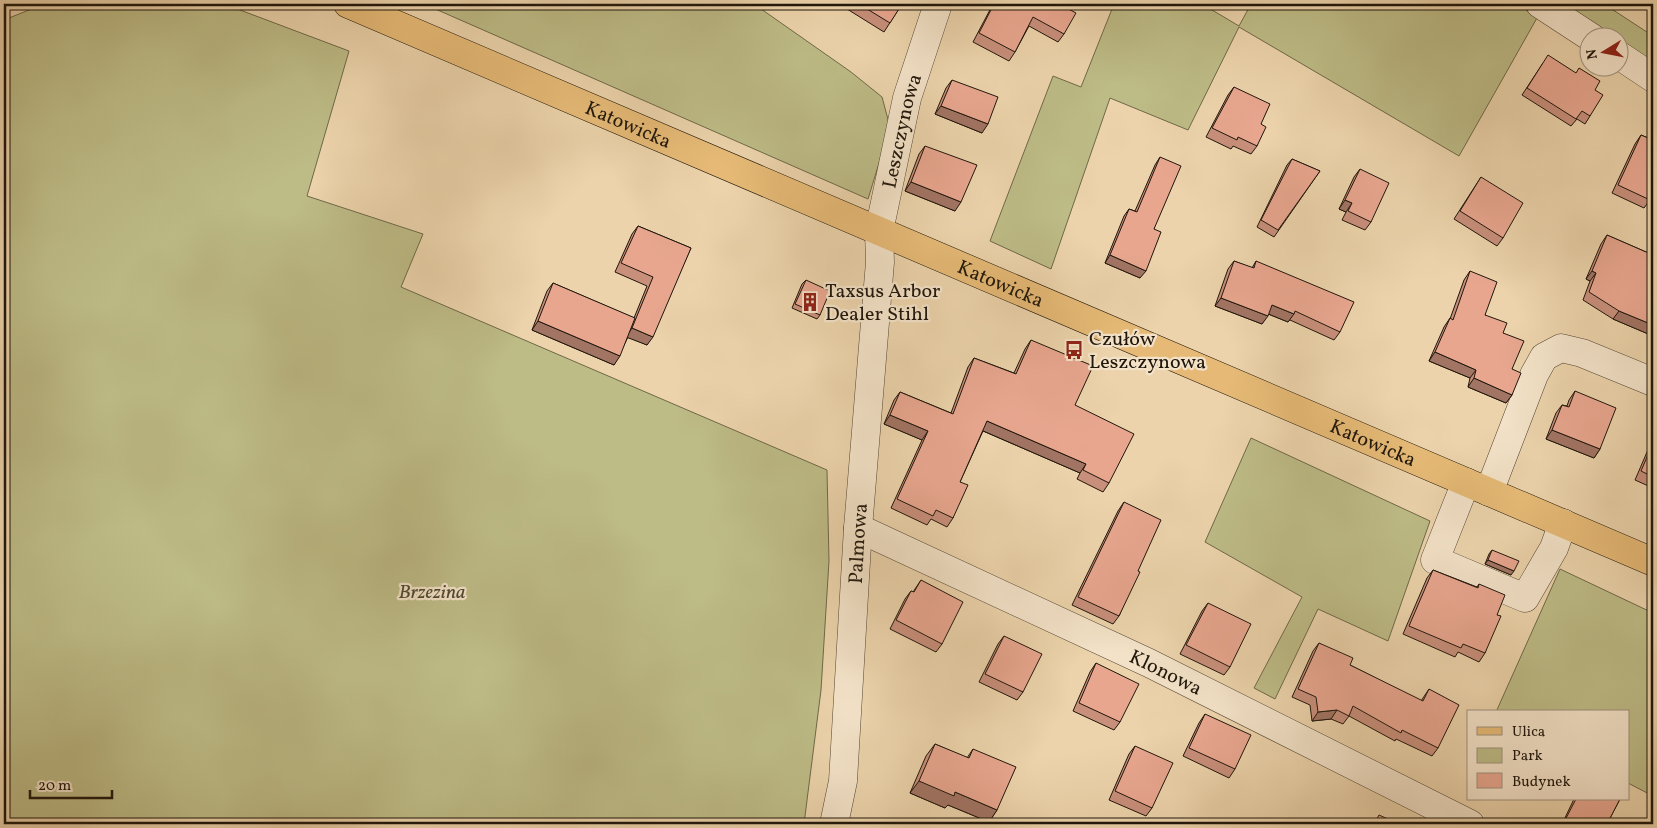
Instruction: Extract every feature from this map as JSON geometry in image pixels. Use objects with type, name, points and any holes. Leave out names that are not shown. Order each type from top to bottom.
[{"type":"main road","name":"Katowicka","points":[[348,4],[1653,562]]},
{"type":"street","name":"Leszczynowa","points":[[880,262],[879,231],[907,98],[938,4]]},
{"type":"street","points":[[1540,4],[1580,30]]},
{"type":"street","points":[[1630,63],[1653,78]]},
{"type":"street","name":"Palmowa","points":[[834,824],[843,781],[858,528],[880,262]]},
{"type":"street","points":[[1564,523],[1554,548],[1525,598],[1436,560],[1477,487],[1544,356],[1561,348],[1575,351],[1653,382]]},
{"type":"street","name":"Klonowa","points":[[858,528],[1149,663],[1470,824]]},
{"type":"green space","name":"Brzezina","points":[[44,4],[224,4],[349,51],[307,196],[423,234],[401,287],[827,470],[829,561],[821,690],[804,824],[4,824],[4,20]]},
{"type":"green space","points":[[424,4],[754,4],[851,72],[882,97],[890,127],[868,199]]},
{"type":"green space","points":[[1114,4],[1202,4],[1239,26],[1251,4],[1518,4],[1537,18],[1459,156],[1239,27],[1188,130],[1110,98],[1051,269],[990,241],[1053,76],[1081,87]]},
{"type":"green space","points":[[1552,4],[1604,4],[1653,36],[1653,67],[1630,52],[1630,28],[1591,28]]},
{"type":"green space","points":[[1251,438],[1430,521],[1388,641],[1318,609],[1275,699],[1254,688],[1302,597],[1205,542]]},
{"type":"green space","points":[[1560,569],[1653,613],[1653,796],[1630,784],[1630,710],[1497,710]]},
{"type":"building","points":[[859,4],[902,4],[890,23]]},
{"type":"building","points":[[994,4],[1059,4],[1076,13],[1064,34],[1033,17],[1015,52],[979,33]]},
{"type":"building","points":[[1548,55],[1576,73],[1580,69],[1580,78],[1595,78],[1600,81],[1595,90],[1603,95],[1590,116],[1582,111],[1576,119],[1527,88]]},
{"type":"building","points":[[952,80],[998,97],[988,124],[941,106]]},
{"type":"building","points":[[1234,87],[1270,104],[1261,124],[1266,127],[1257,146],[1238,137],[1237,140],[1212,128]]},
{"type":"building","points":[[1641,135],[1653,140],[1653,193],[1650,200],[1618,185]]},
{"type":"building","points":[[925,146],[977,165],[961,202],[911,182]]},
{"type":"building","points":[[1160,157],[1181,166],[1154,229],[1161,232],[1146,271],[1110,255],[1129,209],[1137,212]]},
{"type":"building","points":[[1292,159],[1320,171],[1278,230],[1261,220]]},
{"type":"building","points":[[1360,169],[1389,183],[1371,222],[1348,211],[1352,203],[1345,200]]},
{"type":"building","points":[[1481,177],[1523,203],[1503,238],[1460,211]]},
{"type":"building","points":[[638,226],[691,248],[653,337],[632,328],[653,277],[621,263]]},
{"type":"building","points":[[1607,235],[1653,255],[1653,325],[1619,311],[1589,292],[1596,273],[1592,271]]},
{"type":"building","points":[[1234,261],[1254,268],[1256,261],[1354,302],[1340,332],[1295,311],[1294,314],[1272,305],[1268,316],[1221,298]]},
{"type":"building","points":[[1470,271],[1497,282],[1485,315],[1507,323],[1503,333],[1524,341],[1512,369],[1521,373],[1512,395],[1474,378],[1476,370],[1435,352],[1450,318],[1453,320]]},
{"type":"building","name":"Taxsus Arbor Dealer Stihl","points":[[806,280],[830,291],[820,315],[795,304]]},
{"type":"building","points":[[553,283],[635,318],[620,356],[538,321]]},
{"type":"building","points":[[1031,340],[1093,366],[1075,405],[1134,434],[1109,483],[1083,470],[1086,464],[987,421],[960,482],[968,485],[953,518],[936,510],[933,516],[897,499],[928,431],[890,415],[900,392],[953,414],[974,358],[1016,374]]},
{"type":"building","points":[[1575,391],[1616,408],[1600,449],[1552,430],[1562,405],[1569,407]]},
{"type":"building","points":[[1653,443],[1653,477],[1641,471]]},
{"type":"building","points":[[1124,502],[1161,520],[1138,571],[1140,572],[1119,616],[1078,597]]},
{"type":"building","points":[[1492,550],[1519,561],[1514,571],[1488,560]]},
{"type":"building","points":[[1433,570],[1478,588],[1479,584],[1505,595],[1497,615],[1501,616],[1485,653],[1463,644],[1461,648],[1409,626]]},
{"type":"building","points":[[921,580],[963,602],[942,644],[896,620],[911,591],[914,592]]},
{"type":"building","points":[[1208,603],[1251,624],[1230,667],[1186,645]]},
{"type":"building","points":[[1004,636],[1042,654],[1023,692],[985,674]]},
{"type":"building","points":[[1319,643],[1353,658],[1350,665],[1423,701],[1429,689],[1459,705],[1438,748],[1402,730],[1401,733],[1353,706],[1349,716],[1337,710],[1318,712],[1316,697],[1298,689]]},
{"type":"building","points":[[1096,663],[1139,684],[1120,722],[1079,703]]},
{"type":"building","points":[[1205,714],[1251,735],[1235,769],[1189,748]]},
{"type":"building","points":[[935,744],[969,758],[973,749],[1016,767],[997,810],[955,792],[954,796],[919,781]]},
{"type":"building","points":[[1135,746],[1173,763],[1152,808],[1115,791]]},
{"type":"building","points":[[1575,800],[1619,800],[1607,824],[1563,824]]},
{"type":"building","points":[[1379,815],[1399,824],[1374,824]]},
{"type":"building","points":[[1421,818],[1418,824],[1404,824]]},
{"type":"place","name":"Taxsus Arbor Dealer Stihl","points":[[810,302]]},
{"type":"place","name":"Czułów Leszczynowa","points":[[1074,350]]}]
